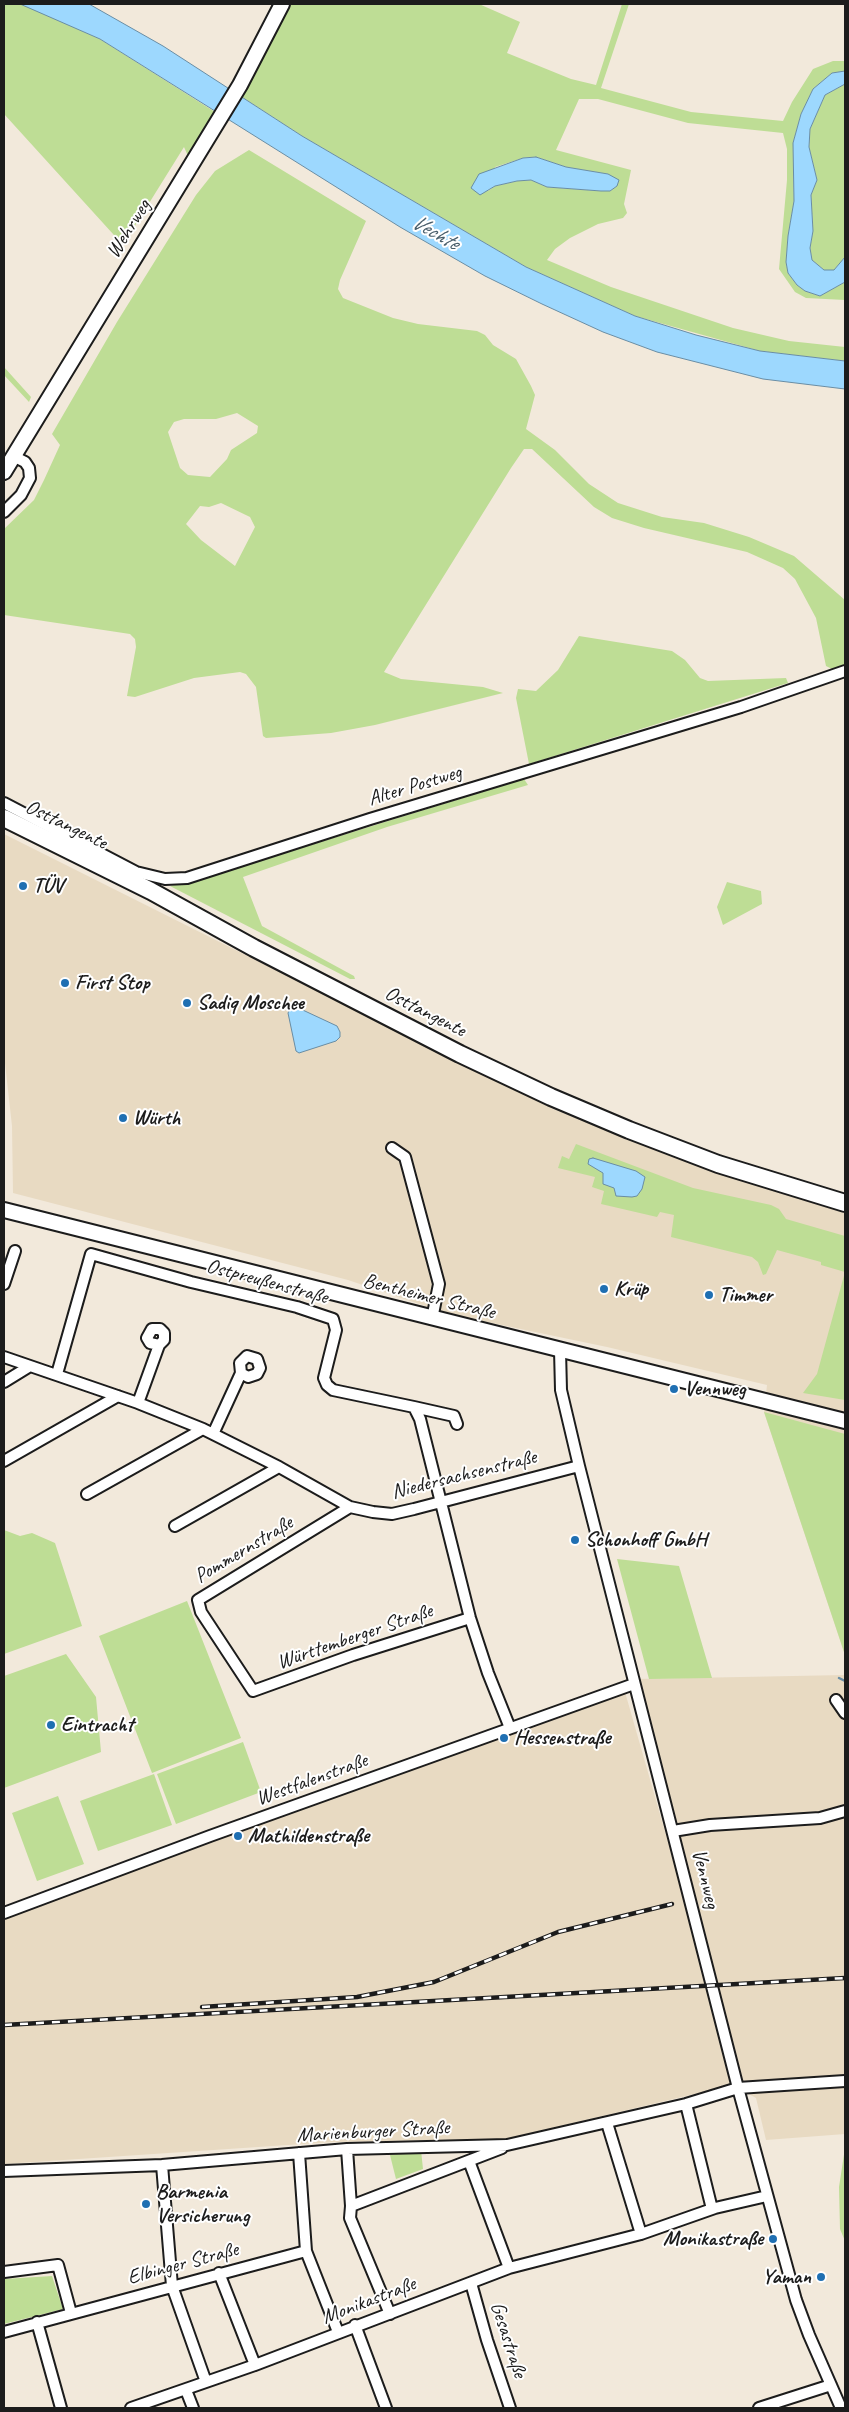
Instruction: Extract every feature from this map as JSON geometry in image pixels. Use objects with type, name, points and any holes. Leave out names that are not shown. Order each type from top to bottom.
[{"type":"main road","name":"Osttangente","points":[[4,818],[151,891],[254,948],[460,1054],[551,1097],[629,1130],[718,1164],[845,1203]]},
{"type":"street","name":"Wehrweg","points":[[4,472],[214,130],[240,85],[282,4]]},
{"type":"street","points":[[4,512],[21,495],[30,478],[29,468],[25,462],[13,456]]},
{"type":"street","name":"Alter Postweg","points":[[4,803],[136,872],[165,879],[188,878],[370,819],[741,707],[845,671]]},
{"type":"street","points":[[392,1148],[405,1157],[439,1284],[432,1319]]},
{"type":"street","name":"Bentheimer Straße","points":[[4,1210],[432,1319],[845,1421]]},
{"type":"street","points":[[4,1284],[15,1251]]},
{"type":"street","name":"Ostpreußenstraße","points":[[57,1374],[91,1254],[329,1316],[333,1319],[336,1330],[324,1378],[327,1385],[333,1390],[414,1407]]},
{"type":"street","points":[[138,1403],[159,1345]]},
{"type":"street","name":"Vennweg","points":[[560,1350],[561,1390],[579,1466],[634,1684],[674,1831],[738,2088],[796,2300],[841,2408]]},
{"type":"street","name":"Niedersachsenstraße","points":[[4,1357],[138,1403],[203,1429],[279,1467],[350,1507],[392,1514],[579,1466]]},
{"type":"street","points":[[4,1382],[30,1366]]},
{"type":"street","points":[[213,1434],[241,1373]]},
{"type":"street","points":[[4,1462],[118,1396]]},
{"type":"street","points":[[414,1407],[454,1416],[457,1424]]},
{"type":"street","points":[[414,1407],[420,1419],[470,1618],[488,1673],[510,1728]]},
{"type":"street","points":[[87,1494],[203,1429]]},
{"type":"street","points":[[175,1526],[279,1467]]},
{"type":"street","name":"Pommernstraße","points":[[253,1691],[202,1612],[198,1600],[350,1507]]},
{"type":"street","name":"Württemberger Straße","points":[[253,1691],[353,1655],[470,1618]]},
{"type":"street","name":"Westfalenstraße","points":[[4,1913],[634,1684]]},
{"type":"street","points":[[836,1700],[845,1713]]},
{"type":"street","points":[[674,1831],[710,1825],[820,1818],[845,1811]]},
{"type":"street","name":"Marienburger Straße","points":[[4,2171],[162,2165],[347,2149],[507,2145],[686,2104],[738,2088],[845,2081]]},
{"type":"street","points":[[686,2104],[712,2209]]},
{"type":"street","points":[[607,2123],[641,2234]]},
{"type":"street","points":[[351,2206],[469,2162],[507,2145]]},
{"type":"street","points":[[347,2149],[351,2206],[350,2218],[390,2314]]},
{"type":"street","points":[[299,2153],[306,2251],[338,2332]]},
{"type":"street","points":[[469,2162],[509,2268]]},
{"type":"street","points":[[162,2165],[172,2286],[206,2382]]},
{"type":"street","name":"Monikastraße","points":[[131,2408],[255,2365],[355,2325],[390,2314],[509,2268],[641,2234],[712,2209],[767,2196]]},
{"type":"street","name":"Elbinger Straße","points":[[4,2332],[306,2251]]},
{"type":"street","points":[[4,2272],[58,2265],[70,2313]]},
{"type":"street","points":[[219,2273],[255,2365]]},
{"type":"street","name":"Gesastraße","points":[[471,2282],[487,2340],[510,2408]]},
{"type":"street","points":[[37,2322],[61,2408]]},
{"type":"street","points":[[355,2325],[386,2408]]},
{"type":"street","points":[[759,2408],[831,2385]]},
{"type":"street","points":[[186,2390],[193,2408]]},
{"type":"shaded area","points":[[4,834],[553,1109],[710,1171],[845,1213],[845,1655],[764,1412],[767,1385],[607,1347],[449,1314],[348,1280],[13,1193],[12,1126],[4,1054]]},
{"type":"shaded area","points":[[845,1675],[845,2134],[766,2140],[756,2098],[738,2088],[713,1993],[708,1993],[732,2085],[506,2139],[333,2142],[4,2164],[4,1917],[106,1875],[625,1692],[704,1968],[636,1679]]},
{"type":"green space","points":[[4,4],[20,4],[37,10],[100,39],[215,112],[188,156],[184,147],[123,245],[4,114]]},
{"type":"green space","points":[[288,4],[479,4],[520,22],[507,53],[571,79],[596,85],[622,4],[629,4],[601,88],[691,112],[783,121],[792,102],[813,69],[833,61],[845,61],[845,71],[832,73],[813,89],[801,114],[793,143],[794,201],[786,262],[788,273],[797,285],[805,291],[820,296],[845,282],[845,300],[806,298],[795,292],[779,269],[787,180],[787,149],[783,133],[688,123],[598,99],[579,99],[556,150],[631,170],[624,204],[627,213],[623,218],[598,224],[570,238],[555,249],[547,260],[611,287],[733,328],[789,341],[845,347],[845,361],[760,351],[635,316],[526,267],[302,136],[242,97]],"holes":[[[536,157],[566,167],[608,174],[617,186],[610,191],[601,191],[547,187],[531,180],[495,186],[488,191],[495,167],[523,158]]]},
{"type":"green space","points":[[845,84],[845,257],[834,270],[824,270],[812,260],[810,248],[813,231],[811,195],[817,180],[809,147],[810,129],[825,95]]},
{"type":"green space","points":[[249,150],[366,221],[340,280],[338,289],[343,298],[393,318],[418,324],[477,331],[485,335],[493,345],[516,359],[535,395],[526,429],[555,450],[589,484],[618,503],[662,517],[704,523],[749,537],[794,556],[845,600],[845,667],[834,670],[826,666],[816,618],[795,579],[783,568],[747,552],[644,528],[612,518],[594,507],[532,449],[524,449],[511,468],[384,672],[401,679],[483,687],[503,693],[375,725],[331,733],[266,738],[263,736],[256,687],[246,674],[240,672],[194,678],[135,697],[127,696],[136,647],[135,639],[130,634],[4,615],[4,529],[34,500],[60,445],[52,434],[117,322],[196,195],[215,171]],"holes":[[[237,413],[258,426],[257,433],[231,450],[227,459],[210,477],[188,475],[180,468],[168,432],[174,422],[184,419],[216,419]],[[221,503],[250,517],[255,527],[235,566],[201,540],[186,524],[200,506],[209,507]]]},
{"type":"green space","points":[[4,367],[31,397],[29,402],[4,375]]},
{"type":"green space","points":[[579,636],[672,651],[685,660],[700,678],[708,681],[786,678],[788,683],[529,764],[516,698],[518,689],[536,691],[558,670]]},
{"type":"green space","points":[[524,779],[528,785],[387,827],[243,877],[262,926],[354,976],[355,979],[350,979],[170,886],[194,881]]},
{"type":"green space","points":[[727,882],[761,891],[762,904],[723,925],[717,907]]},
{"type":"green space","points":[[576,1144],[693,1188],[771,1205],[779,1209],[786,1219],[845,1236],[845,1272],[821,1265],[821,1262],[777,1250],[766,1274],[763,1275],[758,1262],[752,1257],[671,1237],[674,1215],[660,1212],[657,1217],[601,1204],[604,1191],[592,1187],[595,1177],[558,1168],[562,1156],[569,1159]]},
{"type":"green space","points":[[845,1272],[845,1400],[803,1393],[817,1374]]},
{"type":"green space","points":[[764,1412],[845,1434],[845,1655]]},
{"type":"green space","points":[[4,1530],[20,1536],[32,1533],[55,1543],[82,1626],[4,1654]]},
{"type":"green space","points":[[617,1559],[679,1566],[712,1678],[649,1679]]},
{"type":"green space","points":[[187,1601],[241,1738],[152,1773],[99,1636]]},
{"type":"green space","name":"Eintracht","points":[[66,1654],[96,1697],[101,1752],[4,1788],[4,1676]]},
{"type":"green space","points":[[243,1742],[261,1792],[176,1824],[157,1774]]},
{"type":"green space","points":[[154,1774],[172,1825],[98,1851],[80,1801]]},
{"type":"green space","points":[[58,1796],[84,1864],[37,1881],[12,1813]]},
{"type":"green space","points":[[845,2148],[845,2241],[840,2229],[839,2187]]},
{"type":"green space","points":[[421,2150],[423,2169],[396,2179],[390,2155]]},
{"type":"green space","points":[[52,2276],[63,2309],[4,2324],[4,2279]]},
{"type":"water","name":"Vechte","points":[[20,4],[89,4],[163,46],[302,136],[526,267],[635,316],[696,335],[760,351],[845,361],[845,389],[763,379],[657,352],[603,332],[542,304],[485,276],[400,227],[100,39]]},
{"type":"water","points":[[845,71],[845,84],[825,95],[810,129],[809,147],[817,180],[811,195],[813,231],[810,248],[812,260],[824,270],[834,270],[845,257],[845,282],[820,296],[805,291],[797,285],[788,273],[786,262],[794,201],[793,143],[801,114],[813,89],[832,73]]},
{"type":"water","points":[[536,157],[566,167],[608,174],[619,180],[617,186],[610,191],[547,187],[531,180],[495,186],[480,195],[471,188],[479,174],[523,158]]},
{"type":"water","points":[[292,1005],[337,1026],[340,1037],[336,1041],[299,1053],[296,1051],[288,1013]]},
{"type":"water","points":[[593,1158],[636,1171],[645,1177],[642,1189],[637,1196],[616,1196],[614,1188],[603,1184],[603,1173],[588,1164],[589,1159]]},
{"type":"waterway","points":[[839,1678],[845,1681]]},
{"type":"railway","points":[[202,2007],[357,1997],[434,1982],[558,1932],[672,1904]]},
{"type":"railway","points":[[4,2025],[845,1978]]},
{"type":"place","name":"TÜV","points":[[23,886]]},
{"type":"place","name":"First Stop","points":[[65,983]]},
{"type":"place","name":"Sadiq Moschee","points":[[187,1003]]},
{"type":"place","name":"Würth","points":[[123,1118]]},
{"type":"place","name":"Krüp","points":[[604,1289]]},
{"type":"place","name":"Timmer","points":[[709,1295]]},
{"type":"place","name":"Vennweg","points":[[674,1389]]},
{"type":"place","name":"Schonhoff GmbH","points":[[575,1540]]},
{"type":"place","name":"Eintracht","points":[[51,1725]]},
{"type":"place","name":"Hessenstraße","points":[[504,1738]]},
{"type":"place","name":"Mathildenstraße","points":[[238,1836]]},
{"type":"place","name":"Barmenia Versicherung","points":[[146,2204]]},
{"type":"place","name":"Monikastraße","points":[[773,2239]]},
{"type":"place","name":"Yaman","points":[[821,2277]]}]
